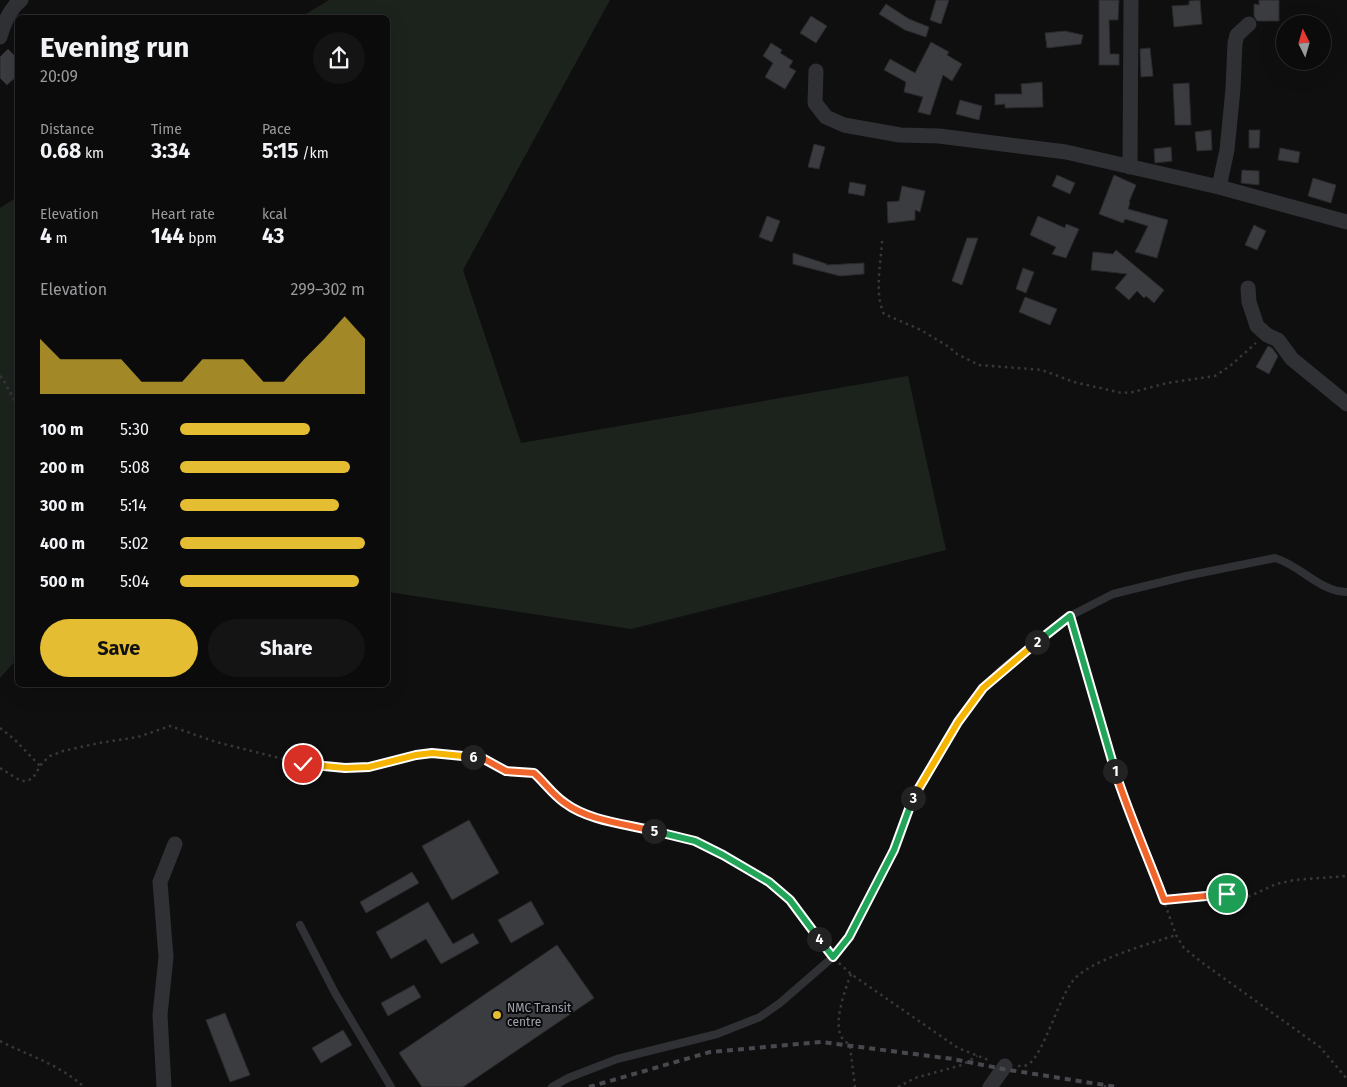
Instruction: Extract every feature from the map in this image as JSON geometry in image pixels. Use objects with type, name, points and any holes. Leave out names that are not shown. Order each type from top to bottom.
[{"type":"street","points":[[0,37],[10,14],[21,0]]},
{"type":"street","points":[[1130,167],[1131,0]]},
{"type":"street","points":[[1219,188],[1227,150],[1235,44],[1237,34],[1249,24]]},
{"type":"street","points":[[816,71],[815,103],[826,116],[844,126],[900,136],[938,136],[1066,152],[1219,188],[1347,222]]},
{"type":"street","points":[[1248,288],[1254,319],[1261,331],[1278,340],[1292,359],[1347,404]]},
{"type":"street","points":[[164,1087],[160,1015],[166,957],[160,882],[176,844]]},
{"type":"street","points":[[990,1087],[1005,1066]]},
{"type":"lane","points":[[552,1087],[568,1078],[617,1059],[717,1034],[760,1017],[780,1003],[833,957],[849,937],[894,850],[912,800],[958,722],[983,688],[1001,670],[1070,616],[1113,594],[1186,576],[1276,558],[1285,561],[1315,581],[1332,589],[1347,592]]},
{"type":"lane","points":[[300,925],[335,993],[390,1087]]},
{"type":"path","points":[[882,241],[879,286],[881,306],[884,314],[920,330],[949,347],[957,354],[979,364],[1042,370],[1074,382],[1122,393],[1133,392],[1151,386],[1215,376],[1267,335]]},
{"type":"path","points":[[0,376],[15,401]]},
{"type":"path","points":[[1070,616],[1130,817],[1148,856],[1176,935],[1184,948],[1204,964],[1320,1047],[1347,1079]]},
{"type":"path","points":[[0,768],[21,780],[27,781],[32,778],[50,756],[63,751],[138,737],[170,726],[216,742],[303,764],[345,768],[369,767],[416,755],[432,753],[484,759],[506,771],[534,773],[555,796],[576,810],[597,818],[695,841],[769,882],[790,900],[833,957],[851,974],[958,1048],[1005,1066],[1027,1065],[1034,1060],[1059,1003],[1073,980],[1084,971],[1100,962],[1132,949],[1176,935]]},
{"type":"path","points":[[0,728],[40,766]]},
{"type":"path","points":[[1164,900],[1214,894],[1250,896],[1269,886],[1285,882],[1347,876]]},
{"type":"path","points":[[851,974],[842,1001],[839,1033],[852,1049],[855,1087]]},
{"type":"path","points":[[0,1041],[33,1058],[55,1065],[84,1087]]},
{"type":"path","points":[[898,1087],[916,1078],[962,1065],[977,1056]]},
{"type":"shaded area","points":[[329,0],[610,0],[463,270],[521,443],[908,376],[946,550],[631,629],[390,592],[390,15],[304,15]]},
{"type":"shaded area","points":[[15,198],[15,661],[0,678],[0,208]]},
{"type":"building","points":[[936,0],[949,0],[941,24],[930,20]]},
{"type":"building","points":[[1099,0],[1119,0],[1118,20],[1109,20],[1110,54],[1119,54],[1119,65],[1099,65]]},
{"type":"building","points":[[1200,0],[1202,24],[1174,27],[1172,6],[1189,5],[1189,1]]},
{"type":"building","points":[[1259,0],[1279,0],[1279,15],[1276,15],[1276,21],[1257,21],[1254,16],[1254,4],[1259,5]]},
{"type":"building","points":[[886,4],[909,19],[929,27],[926,37],[905,30],[879,14]]},
{"type":"building","points":[[811,16],[827,26],[816,43],[800,33]]},
{"type":"building","points":[[1065,31],[1083,35],[1081,44],[1047,48],[1045,33]]},
{"type":"building","points":[[931,42],[949,52],[947,55],[962,64],[952,81],[943,75],[930,115],[918,112],[923,97],[904,92],[906,82],[884,70],[890,59],[915,73]]},
{"type":"building","points":[[771,43],[782,50],[780,53],[793,61],[789,67],[796,71],[785,89],[765,77],[773,63],[763,56]]},
{"type":"building","points":[[1150,48],[1153,76],[1141,77],[1140,49]]},
{"type":"building","points":[[8,49],[15,56],[15,78],[7,85],[0,78],[0,57]]},
{"type":"building","points":[[1042,82],[1043,107],[1005,108],[1005,104],[995,105],[995,94],[1022,94],[1021,84]]},
{"type":"building","points":[[1189,83],[1191,125],[1175,125],[1173,84]]},
{"type":"building","points":[[960,100],[982,106],[979,120],[956,114]]},
{"type":"building","points":[[1211,130],[1212,150],[1197,151],[1195,132]]},
{"type":"building","points":[[1249,130],[1260,130],[1259,148],[1249,148]]},
{"type":"building","points":[[814,144],[825,147],[819,169],[808,167]]},
{"type":"building","points":[[1171,147],[1172,161],[1155,163],[1154,149]]},
{"type":"building","points":[[1280,148],[1300,152],[1298,163],[1278,160]]},
{"type":"building","points":[[1242,170],[1259,171],[1259,185],[1241,183]]},
{"type":"building","points":[[1057,175],[1075,183],[1070,194],[1052,186]]},
{"type":"building","points":[[1114,175],[1136,185],[1128,209],[1168,220],[1157,258],[1135,252],[1148,226],[1125,219],[1123,223],[1099,214]]},
{"type":"building","points":[[1313,178],[1336,185],[1331,203],[1308,196]]},
{"type":"building","points":[[850,182],[866,185],[864,196],[848,193]]},
{"type":"building","points":[[902,186],[925,191],[920,212],[915,210],[915,220],[888,223],[887,202],[899,201]]},
{"type":"building","points":[[767,216],[780,221],[772,242],[759,237]]},
{"type":"building","points":[[1038,216],[1065,228],[1066,224],[1079,229],[1066,258],[1052,254],[1056,247],[1030,235]]},
{"type":"building","points":[[1254,225],[1266,231],[1257,250],[1245,245]]},
{"type":"building","points":[[967,238],[978,238],[962,285],[952,281]]},
{"type":"building","points":[[1116,250],[1164,290],[1154,303],[1146,296],[1144,298],[1137,291],[1129,300],[1115,288],[1127,274],[1091,270],[1093,252],[1113,254]]},
{"type":"building","points":[[793,253],[826,265],[864,263],[864,274],[840,276],[793,264]]},
{"type":"building","points":[[1023,268],[1034,272],[1026,293],[1016,289]]},
{"type":"building","points":[[1025,297],[1057,309],[1050,325],[1019,312]]},
{"type":"building","points":[[1268,346],[1278,356],[1269,374],[1256,367]]},
{"type":"building","points":[[469,820],[499,873],[452,900],[422,846]]},
{"type":"building","points":[[412,872],[419,883],[366,913],[360,902]]},
{"type":"building","points":[[531,901],[544,924],[511,943],[498,920]]},
{"type":"building","points":[[428,902],[453,944],[473,933],[479,943],[441,964],[426,939],[391,959],[376,932]]},
{"type":"building","points":[[557,945],[594,998],[463,1087],[422,1087],[399,1053]]},
{"type":"building","points":[[414,985],[421,997],[388,1016],[381,1003]]},
{"type":"building","points":[[225,1013],[250,1075],[230,1082],[206,1020]]},
{"type":"building","points":[[343,1030],[352,1045],[321,1063],[312,1048]]},
{"type":"railway","points":[[589,1087],[710,1052],[821,1042],[953,1059],[1117,1087]]},
{"type":"place","name":"NMC Transit centre","points":[[497,1015]]},
{"type":"route","points":[[303,764],[345,768],[369,767],[416,755],[432,753],[474,757],[484,759],[506,771],[532,772],[555,796],[576,810],[597,818],[695,841],[769,882],[790,900],[833,957],[849,937],[894,850],[912,800],[932,763],[958,722],[983,688],[1001,670],[1070,616],[1110,756],[1130,817],[1148,856],[1164,900],[1227,894]]}]
